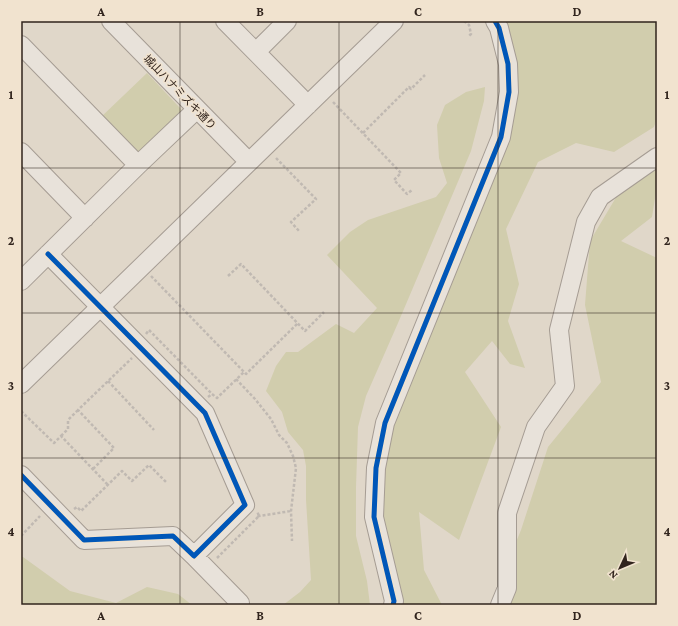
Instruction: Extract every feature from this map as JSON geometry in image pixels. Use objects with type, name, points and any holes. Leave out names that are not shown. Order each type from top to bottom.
[{"type":"street","points":[[225,21],[308,105]]},
{"type":"street","points":[[256,52],[287,21]]},
{"type":"street","points":[[21,384],[394,21]]},
{"type":"street","points":[[393,605],[394,601],[374,517],[376,468],[384,423],[501,137],[509,92],[508,64],[499,28],[495,21]]},
{"type":"street","name":"城山ハナミズキ通り","points":[[121,24],[197,109],[249,162]]},
{"type":"street","points":[[21,45],[138,165]]},
{"type":"street","points":[[25,270],[48,254],[197,109]]},
{"type":"street","points":[[21,152],[85,218]]},
{"type":"street","points":[[500,605],[507,588],[507,513],[536,427],[565,386],[560,330],[586,222],[600,197],[657,156]]},
{"type":"street","points":[[48,254],[205,413],[245,505],[194,556]]},
{"type":"street","points":[[21,475],[84,540],[173,536],[240,603]]},
{"type":"path","points":[[464,21],[469,26],[471,34],[468,37]]},
{"type":"path","points":[[363,133],[408,87],[411,89],[425,75]]},
{"type":"path","points":[[333,102],[401,172],[394,180],[408,194],[412,190]]},
{"type":"path","points":[[276,158],[316,199],[291,222],[299,231]]},
{"type":"path","points":[[228,276],[241,264],[305,331],[324,312]]},
{"type":"path","points":[[148,273],[244,372]]},
{"type":"path","points":[[199,406],[212,394],[217,398],[244,372],[246,374],[298,323]]},
{"type":"path","points":[[21,410],[54,443],[68,429],[68,420],[142,348]]},
{"type":"path","points":[[236,379],[271,419],[279,435],[287,443],[293,456],[296,468],[291,511],[292,541]]},
{"type":"path","points":[[108,381],[154,430]]},
{"type":"path","points":[[78,410],[114,448],[93,469]]},
{"type":"path","points":[[61,436],[108,485]]},
{"type":"path","points":[[64,519],[77,507],[81,511],[122,471],[132,481],[149,465],[166,482]]},
{"type":"path","points":[[245,505],[259,516],[291,511]]},
{"type":"path","points":[[21,536],[51,506]]},
{"type":"shaded area","points":[[500,21],[657,21],[657,118],[654,127],[614,152],[576,143],[538,162],[506,229],[519,284],[508,321],[525,368],[510,364],[492,341],[465,372],[501,427],[459,540],[419,512],[424,570],[442,605],[397,605],[380,543],[380,443],[515,101]]},
{"type":"shaded area","points":[[147,73],[181,109],[180,118],[146,151],[134,152],[100,118]]},
{"type":"shaded area","points":[[485,87],[484,101],[471,151],[366,396],[358,427],[356,536],[367,581],[370,605],[283,605],[300,592],[311,580],[306,500],[306,466],[303,450],[288,432],[282,412],[266,391],[276,366],[286,352],[298,352],[336,324],[354,333],[377,308],[327,255],[350,232],[368,220],[436,197],[447,183],[439,158],[437,125],[445,105],[466,92]]},
{"type":"shaded area","points":[[657,162],[657,186],[652,217],[621,241],[657,258],[657,605],[490,605],[521,530],[548,447],[601,382],[585,305],[590,241],[627,179]]},
{"type":"shaded area","points":[[21,557],[70,591],[116,603],[147,587],[178,594],[192,605],[21,605]]},
{"type":"cycle path","points":[[393,605],[394,601],[374,517],[376,468],[385,423],[501,137],[509,92],[508,64],[499,28],[495,21]]},
{"type":"cycle path","points":[[21,475],[84,540],[173,536],[194,556],[245,505],[205,413],[48,254]]}]
